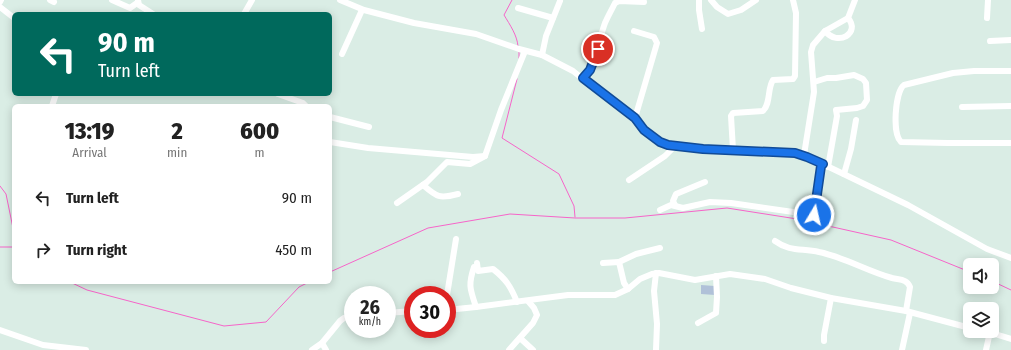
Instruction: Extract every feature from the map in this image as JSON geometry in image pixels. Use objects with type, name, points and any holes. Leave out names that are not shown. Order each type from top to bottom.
[{"type":"street","points":[[112,0],[130,8],[138,2],[151,12]]},
{"type":"street","points":[[245,12],[252,0]]},
{"type":"street","points":[[340,0],[362,10],[414,23],[476,34],[542,55],[573,71],[583,78],[635,118],[644,130],[660,142],[675,146],[791,152],[804,155],[908,205],[987,249],[1011,258]]},
{"type":"street","points":[[699,0],[702,29]]},
{"type":"street","points":[[711,0],[717,7],[728,14],[742,10],[756,0]]},
{"type":"street","points":[[733,150],[731,116],[733,113],[763,111],[766,107],[773,80],[793,79],[795,76],[796,13],[793,0]]},
{"type":"street","points":[[804,155],[814,92],[813,45],[825,31],[848,18],[855,0]]},
{"type":"street","points":[[987,18],[988,0]]},
{"type":"street","points":[[583,78],[590,70],[605,24],[615,3],[619,1],[644,2]]},
{"type":"street","points":[[542,55],[546,36],[560,2]]},
{"type":"street","points":[[0,7],[12,16]]},
{"type":"street","points":[[518,8],[553,18]]},
{"type":"street","points":[[342,54],[362,10]]},
{"type":"street","points":[[825,31],[829,37],[833,38],[844,37],[850,34],[852,24],[848,18]]},
{"type":"street","points":[[634,31],[654,37],[658,43],[635,118]]},
{"type":"street","points":[[990,41],[1011,40]]},
{"type":"street","points":[[397,203],[423,185],[447,162],[467,164],[473,163],[485,156],[523,50]]},
{"type":"street","points":[[1011,71],[974,71],[952,73],[904,86],[899,92],[896,126],[898,139],[901,142],[1011,142]]},
{"type":"street","points":[[814,82],[826,78],[854,75],[863,79],[866,83],[867,100],[863,106],[858,108],[836,110],[837,116],[826,166]]},
{"type":"street","points":[[284,96],[304,104]]},
{"type":"street","points":[[962,107],[1011,106]]},
{"type":"street","points":[[332,118],[369,127]]},
{"type":"street","points":[[844,174],[852,149],[856,120]]},
{"type":"street","points":[[332,142],[368,148],[473,157],[485,156]]},
{"type":"street","points":[[629,180],[665,156],[675,146]]},
{"type":"street","points":[[660,210],[671,205],[683,208],[710,202],[731,203],[814,215],[821,166],[826,166]]},
{"type":"street","points":[[675,205],[673,201],[676,194],[705,182]]},
{"type":"street","points":[[423,185],[436,196],[451,196],[458,194]]},
{"type":"street","points":[[448,286],[456,239]]},
{"type":"street","points":[[774,241],[795,250],[819,252],[850,262],[878,274],[906,281],[910,287],[902,350]]},
{"type":"street","points":[[603,263],[619,262],[636,254],[660,248]]},
{"type":"street","points":[[619,262],[624,283],[628,289]]},
{"type":"street","points":[[476,307],[470,290],[470,280],[476,265],[478,271],[493,269],[507,282],[516,302]]},
{"type":"street","points":[[456,309],[581,294],[615,295],[628,289],[646,275],[656,274],[695,280],[730,274],[765,280],[831,298],[908,312],[963,326]]},
{"type":"street","points":[[656,274],[654,291],[657,324],[656,350]]},
{"type":"street","points":[[698,323],[716,313],[716,276]]},
{"type":"street","points":[[824,341],[831,298]]},
{"type":"street","points":[[509,350],[533,323],[536,315],[534,308],[528,300]]},
{"type":"street","points":[[312,350],[322,343],[344,318]]},
{"type":"street","points":[[0,330],[42,345],[86,350]]},
{"type":"street","points":[[999,335],[1011,339]]},
{"type":"street","points":[[520,338],[533,350]]},
{"type":"street","points":[[986,350],[987,338]]},
{"type":"street","points":[[322,343],[326,350]]},
{"type":"shaded area","points":[[701,285],[715,286],[715,295],[701,294]]},
{"type":"waterway","points":[[512,0],[504,15],[515,34],[518,46]]},
{"type":"waterway","points":[[519,52],[519,58]]},
{"type":"waterway","points":[[517,79],[502,138],[559,174],[574,206],[575,217]]},
{"type":"waterway","points":[[0,186],[6,194],[12,223]]},
{"type":"waterway","points":[[332,271],[428,228],[510,214],[575,218],[625,218],[727,208],[797,219],[891,240],[963,269]]},
{"type":"waterway","points":[[0,247],[12,247]]},
{"type":"waterway","points":[[74,284],[87,290],[224,326],[266,322],[299,287],[305,284]]},
{"type":"waterway","points":[[999,284],[1011,290]]},
{"type":"route","points":[[598,49],[590,70],[583,78],[635,118],[644,130],[660,142],[668,145],[703,149],[791,152],[800,154],[823,164],[821,166],[814,215]]}]
